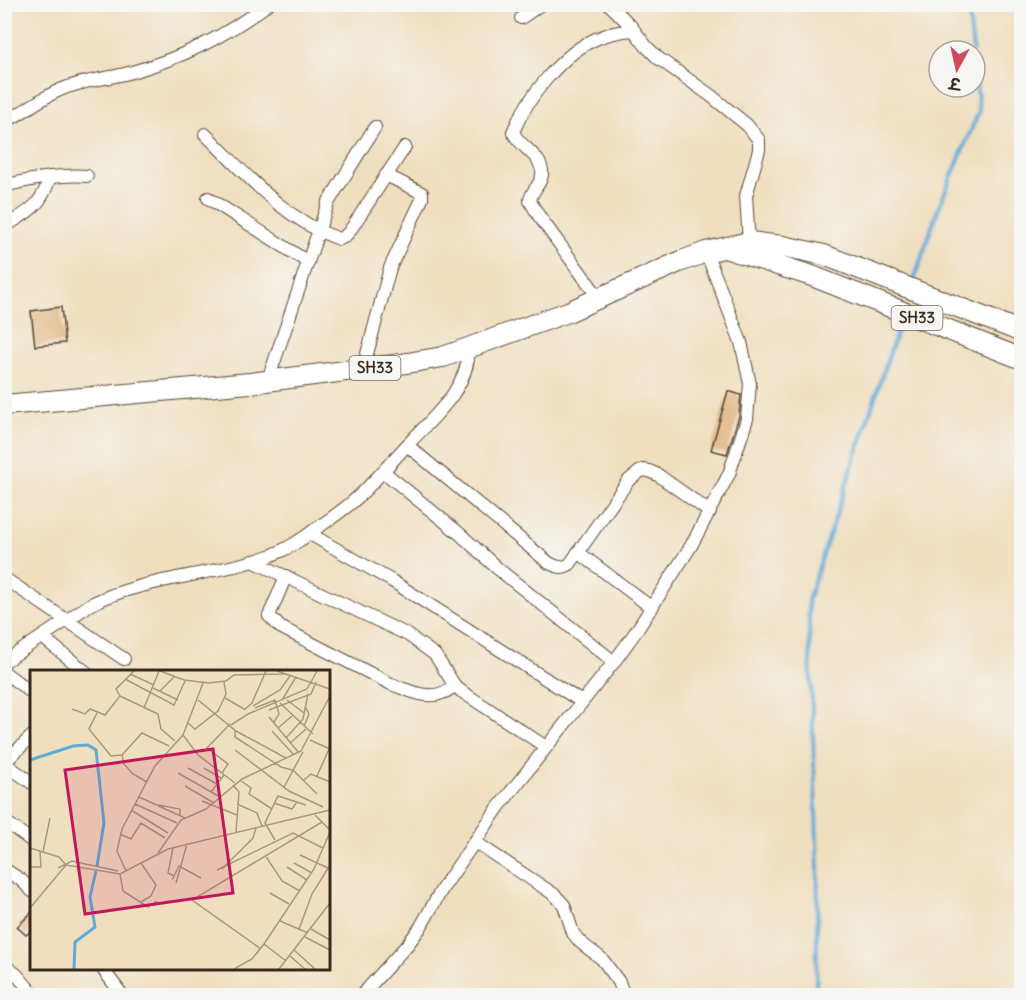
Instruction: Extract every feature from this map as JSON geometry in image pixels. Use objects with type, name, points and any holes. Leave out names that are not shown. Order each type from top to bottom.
[{"type":"main road","name":"SH33","points":[[4,405],[268,380],[443,357],[539,324],[679,262],[749,242],[783,246],[824,255],[1022,332]]},
{"type":"main road","name":"SH33","points":[[716,250],[812,276],[1022,359]]},
{"type":"street","points":[[4,122],[61,89],[129,73],[194,50],[267,4]]},
{"type":"street","points":[[521,18],[541,4]]},
{"type":"street","points":[[609,4],[658,58],[710,94],[747,125],[759,140],[759,150],[746,196],[749,242]]},
{"type":"street","points":[[599,298],[530,201],[542,177],[542,167],[516,139],[513,132],[520,116],[541,85],[562,62],[596,38],[614,32],[634,30]]},
{"type":"street","points":[[268,380],[328,203],[375,128]]},
{"type":"street","points":[[205,134],[266,194],[318,232],[339,239],[344,237],[405,147]]},
{"type":"street","points":[[363,369],[390,268],[422,199],[422,193],[417,189],[386,175]]},
{"type":"street","points":[[4,186],[50,177],[87,176]]},
{"type":"street","points":[[4,228],[38,204],[45,195],[50,177]]},
{"type":"street","points":[[208,198],[308,262]]},
{"type":"street","points":[[361,996],[420,928],[442,889],[509,794],[614,662],[652,608],[710,512],[729,474],[747,419],[750,384],[716,250]]},
{"type":"street","points":[[4,662],[91,604],[124,591],[253,561],[286,549],[310,534],[352,503],[384,472],[440,409],[461,383],[469,362],[470,349]]},
{"type":"street","points":[[407,445],[549,563],[564,567],[570,564],[628,482],[642,470],[658,476],[710,512]]},
{"type":"street","points":[[384,472],[460,534],[497,568],[614,662]]},
{"type":"street","points":[[310,534],[392,581],[582,702]]},
{"type":"street","points":[[578,552],[652,608]]},
{"type":"street","points":[[253,561],[408,635],[435,655],[455,686],[546,747]]},
{"type":"street","points":[[286,576],[269,616],[280,627],[405,689],[417,693],[441,694],[455,686]]},
{"type":"street","points":[[4,578],[124,659]]},
{"type":"street","points":[[42,637],[83,670]]},
{"type":"street","points":[[4,672],[30,692]]},
{"type":"street","points":[[30,738],[4,763],[30,782]]},
{"type":"street","points":[[4,821],[30,840]]},
{"type":"street","points":[[475,842],[555,895],[564,905],[573,933],[607,965],[619,982],[624,996]]},
{"type":"street","points":[[4,869],[30,889]]},
{"type":"street","points":[[4,964],[27,985],[35,996]]},
{"type":"street","points":[[103,970],[123,996]]},
{"type":"building","points":[[61,307],[65,343],[35,346],[31,311]]},
{"type":"building","points":[[728,391],[741,395],[739,416],[727,454],[711,450]]},
{"type":"building","points":[[30,914],[30,932],[26,935],[17,927]]},
{"type":"waterway","points":[[968,4],[972,39]]},
{"type":"waterway","points":[[913,283],[938,209],[979,111],[978,99]]},
{"type":"waterway","points":[[816,996],[818,867],[808,600],[901,319]]}]
